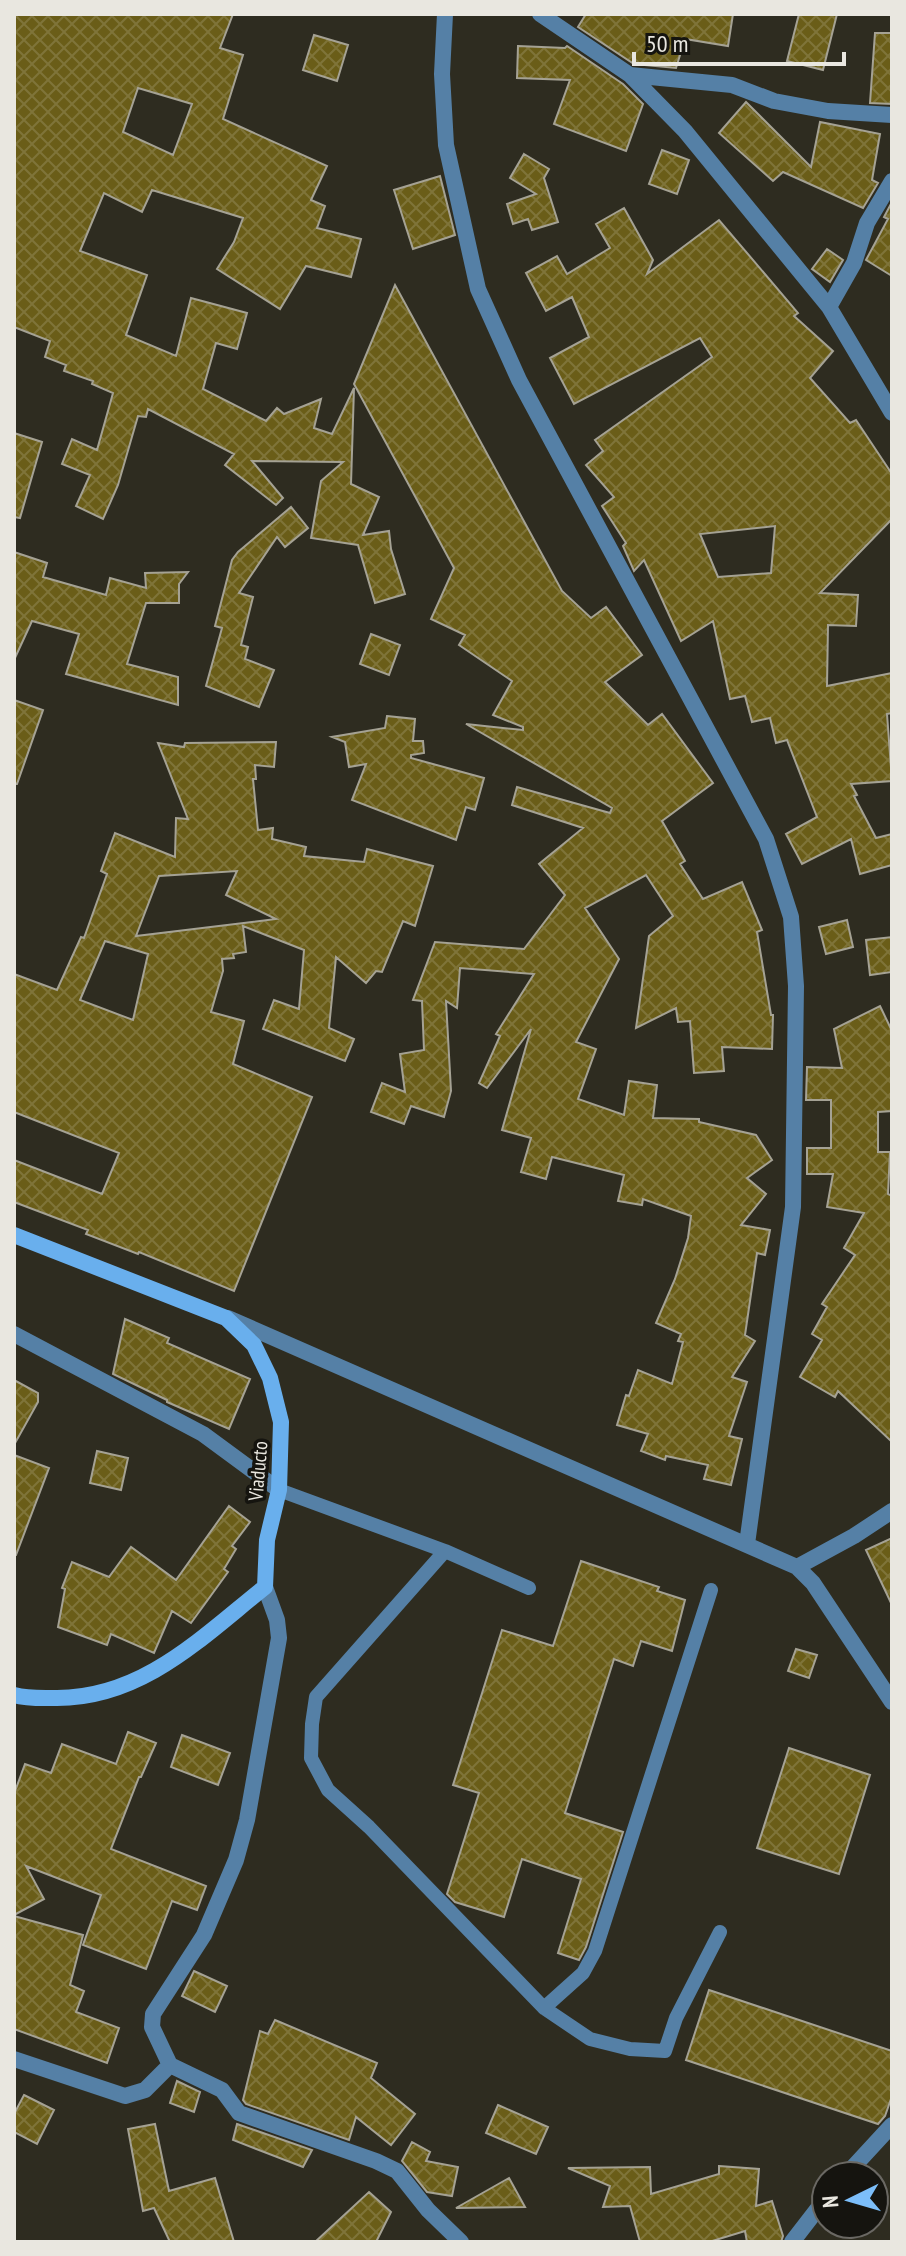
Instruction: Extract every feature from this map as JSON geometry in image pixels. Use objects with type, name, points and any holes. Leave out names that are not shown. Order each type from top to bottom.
[{"type":"street","points":[[445,14],[442,74],[446,145],[478,289],[519,380],[766,839],[791,917],[796,986],[793,1207],[747,1544]]},
{"type":"street","points":[[540,14],[630,75],[685,131],[829,307],[892,413]]},
{"type":"street","points":[[630,75],[732,85],[774,101],[828,111],[892,115]]},
{"type":"street","points":[[829,307],[854,263],[867,223],[892,181]]},
{"type":"street","name":"Viaducto","points":[[14,1235],[226,1318],[254,1345],[270,1378],[281,1422],[279,1490],[267,1540],[265,1587]]},
{"type":"street","points":[[226,1318],[797,1567],[813,1583],[892,1702]]},
{"type":"street","points":[[14,1334],[203,1434],[279,1490]]},
{"type":"street","points":[[797,1567],[892,1511]]},
{"type":"street","points":[[14,1695],[77,1698],[121,1689],[164,1666],[265,1587],[277,1620],[279,1638],[247,1820],[236,1860],[210,1922],[188,1963],[153,2014],[152,2027],[170,2065],[222,2090],[239,2113],[397,2171],[428,2210],[461,2242]]},
{"type":"street","points":[[14,2059],[125,2096],[145,2090],[170,2065]]},
{"type":"street","points":[[860,2160],[892,2125]]},
{"type":"street","points":[[792,2242],[810,2219]]},
{"type":"lane","points":[[279,1490],[445,1551],[529,1588]]},
{"type":"lane","points":[[445,1551],[334,1673],[316,1697],[311,1758],[328,1790],[369,1827],[544,2008],[590,2039],[630,2049],[665,2051],[676,2018],[720,1932]]},
{"type":"lane","points":[[544,2008],[583,1973],[595,1951],[711,1590]]},
{"type":"building","points":[[14,14],[233,14],[220,48],[243,55],[223,119],[327,166],[311,200],[325,206],[317,228],[361,239],[351,277],[306,266],[280,309],[217,269],[234,242],[243,218],[152,190],[142,212],[104,193],[80,251],[147,275],[126,335],[176,356],[191,298],[247,313],[237,349],[216,343],[203,389],[266,421],[277,408],[284,414],[321,399],[314,428],[332,434],[354,388],[351,484],[379,497],[363,535],[389,531],[391,549],[405,594],[375,603],[358,545],[311,538],[321,481],[343,462],[252,461],[283,498],[276,505],[225,465],[234,454],[148,409],[146,417],[138,416],[118,485],[103,519],[76,506],[90,475],[62,464],[72,439],[97,450],[113,393],[92,384],[93,381],[64,371],[66,365],[45,357],[50,341],[14,327]],"holes":[[[138,88],[192,104],[173,155],[123,132]]]},
{"type":"building","points":[[586,14],[733,14],[728,46],[685,39],[676,68],[634,64],[578,27]]},
{"type":"building","points":[[799,14],[837,14],[823,70],[787,61]]},
{"type":"building","points":[[875,33],[892,33],[892,104],[870,103]]},
{"type":"building","points":[[314,35],[348,45],[337,81],[303,70]]},
{"type":"building","points":[[518,46],[567,46],[623,84],[643,104],[626,151],[554,124],[570,80],[517,78]]},
{"type":"building","points":[[746,102],[811,167],[820,122],[880,134],[872,180],[878,183],[863,208],[783,172],[773,181],[719,133]]},
{"type":"building","points":[[662,150],[689,160],[677,194],[649,184]]},
{"type":"building","points":[[524,154],[549,169],[544,178],[558,222],[532,230],[528,219],[513,224],[507,204],[536,194],[510,178]]},
{"type":"building","points":[[440,176],[455,235],[413,249],[394,190]]},
{"type":"building","points":[[892,202],[892,276],[866,260],[888,219],[884,217]]},
{"type":"building","points":[[624,208],[653,260],[647,274],[719,220],[798,313],[794,316],[833,351],[810,378],[850,423],[856,420],[892,474],[892,519],[820,593],[858,595],[856,626],[828,625],[827,686],[892,673],[892,713],[887,714],[892,781],[851,784],[876,838],[892,834],[892,865],[860,874],[851,839],[802,864],[786,834],[817,817],[787,740],[776,743],[770,718],[752,722],[745,696],[730,699],[713,621],[681,641],[644,560],[634,571],[623,546],[626,543],[602,506],[614,497],[586,465],[603,451],[595,440],[712,357],[700,338],[574,404],[550,358],[589,337],[572,297],[546,311],[526,273],[557,256],[567,274],[610,248],[596,224]],"holes":[[[775,526],[771,573],[718,577],[700,534]]]},
{"type":"building","points":[[827,249],[843,260],[830,282],[812,269]]},
{"type":"building","points":[[395,285],[562,591],[591,618],[606,607],[642,655],[605,682],[648,725],[662,714],[713,783],[662,821],[685,861],[680,864],[703,899],[742,882],[762,930],[757,932],[773,1015],[772,1049],[722,1047],[724,1071],[694,1073],[690,1021],[678,1022],[676,1008],[636,1028],[649,936],[673,916],[646,875],[585,908],[619,959],[576,1042],[596,1049],[578,1099],[624,1115],[629,1081],[657,1085],[653,1118],[699,1119],[699,1122],[756,1135],[772,1160],[747,1178],[766,1194],[741,1225],[770,1230],[765,1255],[757,1253],[745,1335],[755,1341],[732,1377],[747,1382],[729,1436],[742,1439],[731,1485],[704,1479],[708,1465],[666,1456],[665,1460],[641,1451],[648,1434],[617,1425],[638,1370],[672,1384],[683,1342],[678,1341],[681,1334],[656,1323],[675,1279],[688,1238],[691,1216],[643,1199],[642,1205],[618,1201],[624,1175],[552,1157],[546,1179],[521,1172],[531,1138],[502,1130],[531,1029],[487,1088],[479,1083],[500,1036],[496,1034],[534,974],[460,968],[457,1008],[446,1001],[451,1091],[444,1117],[411,1106],[404,1124],[371,1112],[382,1083],[405,1092],[400,1054],[424,1050],[422,1001],[413,1000],[435,942],[524,949],[565,895],[539,864],[583,828],[512,805],[517,787],[610,813],[612,808],[466,724],[523,730],[523,727],[493,715],[512,681],[459,645],[465,635],[431,619],[454,568],[354,384]]},
{"type":"building","points":[[14,433],[42,442],[20,518],[14,517]]},
{"type":"building","points":[[291,507],[308,528],[285,547],[277,537],[239,593],[253,597],[241,645],[248,647],[245,659],[274,670],[259,707],[206,686],[222,628],[215,626],[232,560]]},
{"type":"building","points":[[14,552],[47,563],[43,577],[106,595],[110,578],[146,588],[145,573],[188,572],[179,584],[179,603],[146,603],[127,664],[178,677],[178,705],[66,674],[79,634],[32,621],[14,660]]},
{"type":"building","points":[[371,634],[400,645],[389,675],[360,664]]},
{"type":"building","points":[[14,700],[43,710],[17,784],[14,784]]},
{"type":"building","points":[[387,716],[415,719],[413,741],[423,741],[424,753],[411,755],[411,758],[484,778],[475,810],[466,807],[456,840],[352,800],[366,764],[349,767],[345,742],[332,737],[385,728]]},
{"type":"building","points":[[276,742],[274,767],[255,765],[256,779],[253,779],[258,830],[273,828],[272,839],[306,847],[304,856],[364,862],[367,849],[433,866],[415,926],[403,921],[382,972],[376,971],[366,983],[336,957],[329,1028],[354,1039],[345,1061],[263,1029],[274,1000],[299,1009],[304,950],[243,926],[246,952],[222,959],[223,971],[211,1012],[244,1021],[233,1064],[312,1097],[234,1291],[86,1234],[88,1230],[14,1202],[14,1160],[102,1194],[119,1153],[14,1112],[14,974],[57,990],[81,937],[84,938],[107,874],[101,871],[115,833],[175,857],[176,818],[188,819],[158,743],[184,747],[185,743]],"holes":[[[237,871],[226,895],[276,919],[136,936],[159,876]],[[105,941],[148,954],[133,1020],[80,1000]]]},
{"type":"building","points":[[847,920],[853,947],[826,954],[819,927]]},
{"type":"building","points":[[892,937],[892,972],[870,975],[866,940]]},
{"type":"building","points":[[880,1006],[892,1031],[892,1111],[878,1112],[878,1152],[890,1152],[892,1442],[838,1391],[835,1397],[800,1377],[822,1340],[812,1334],[827,1307],[822,1304],[855,1255],[844,1248],[864,1213],[827,1207],[833,1174],[807,1174],[807,1148],[831,1148],[831,1100],[806,1100],[807,1067],[842,1068],[834,1029]]},
{"type":"building","points":[[125,1319],[169,1338],[167,1343],[250,1379],[229,1429],[113,1374]]},
{"type":"building","points":[[14,1380],[38,1393],[38,1402],[14,1445]]},
{"type":"building","points":[[97,1451],[128,1458],[121,1490],[90,1483]]},
{"type":"building","points":[[14,1455],[49,1468],[16,1555],[14,1555]]},
{"type":"building","points":[[229,1506],[250,1522],[232,1546],[236,1549],[224,1569],[228,1572],[191,1623],[172,1611],[154,1653],[111,1634],[107,1645],[58,1627],[65,1589],[62,1588],[72,1562],[109,1577],[131,1547],[176,1580]]},
{"type":"building","points":[[892,1538],[892,1605],[866,1550]]},
{"type":"building","points":[[581,1561],[659,1587],[657,1591],[685,1600],[672,1651],[641,1641],[633,1666],[614,1659],[565,1813],[623,1832],[579,1960],[558,1953],[581,1879],[522,1859],[504,1917],[455,1902],[447,1894],[479,1793],[453,1785],[502,1630],[553,1646]]},
{"type":"building","points":[[796,1649],[817,1655],[809,1678],[788,1671]]},
{"type":"building","points":[[128,1732],[156,1743],[111,1849],[206,1886],[197,1910],[172,1901],[146,1969],[83,1945],[101,1895],[26,1866],[44,1899],[14,1915],[14,1794],[25,1764],[51,1773],[62,1744],[116,1764]]},
{"type":"building","points":[[182,1735],[230,1753],[218,1785],[171,1767]]},
{"type":"building","points":[[789,1748],[870,1775],[839,1874],[757,1848]]},
{"type":"building","points":[[14,1916],[83,1935],[70,1985],[84,1991],[76,2012],[119,2028],[107,2063],[14,2029]]},
{"type":"building","points":[[194,1971],[227,1986],[215,2012],[182,1996]]},
{"type":"building","points":[[709,1990],[892,2051],[892,2096],[885,2116],[878,2124],[686,2060]]},
{"type":"building","points":[[275,2020],[377,2063],[371,2078],[415,2114],[391,2145],[356,2117],[349,2140],[246,2104],[243,2100],[260,2031],[268,2034]]},
{"type":"building","points":[[177,2081],[200,2092],[194,2112],[170,2103]]},
{"type":"building","points":[[24,2095],[54,2110],[37,2144],[14,2132],[14,2114]]},
{"type":"building","points":[[498,2105],[548,2127],[536,2154],[486,2133]]},
{"type":"building","points":[[155,2124],[169,2191],[215,2178],[234,2242],[170,2242],[154,2208],[143,2211],[128,2129]]},
{"type":"building","points":[[237,2124],[312,2150],[303,2167],[233,2140]]},
{"type":"building","points":[[412,2142],[430,2152],[426,2161],[458,2167],[452,2196],[427,2192],[402,2161]]},
{"type":"building","points":[[719,2166],[759,2169],[756,2206],[772,2201],[783,2236],[781,2242],[747,2242],[745,2231],[709,2242],[640,2242],[630,2206],[603,2207],[610,2186],[568,2168],[650,2167],[651,2194],[719,2174]]},
{"type":"building","points":[[509,2178],[525,2207],[456,2208]]},
{"type":"building","points":[[369,2192],[391,2212],[376,2242],[315,2242]]}]
